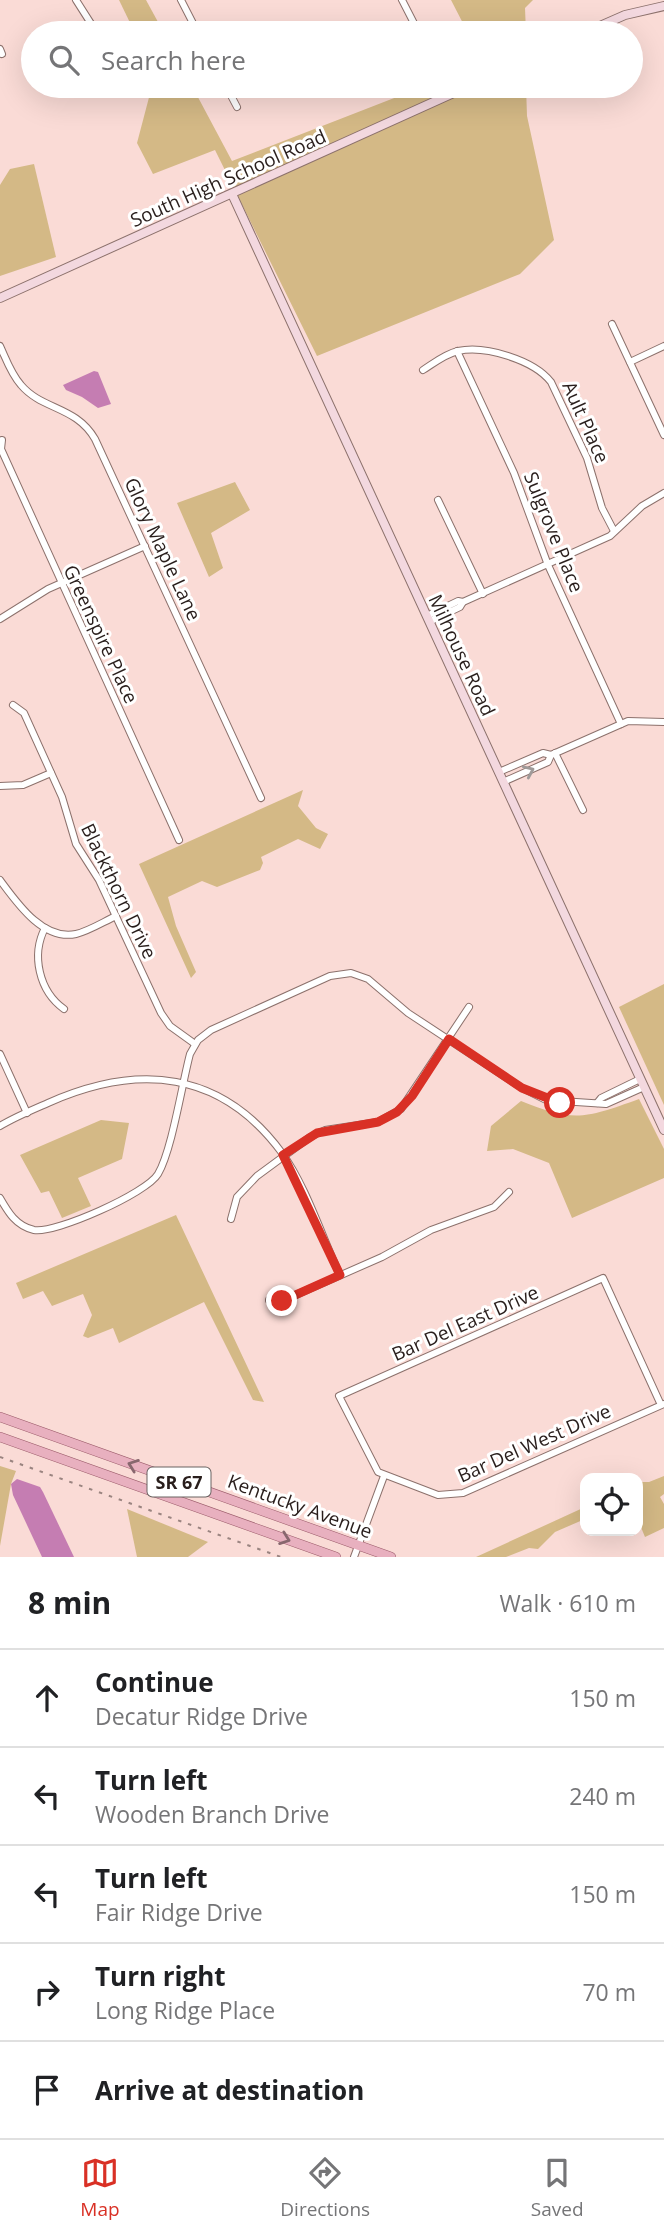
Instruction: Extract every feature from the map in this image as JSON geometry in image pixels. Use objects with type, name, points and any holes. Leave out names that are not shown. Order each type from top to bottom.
[{"type":"main road","name":"Kentucky Avenue","points":[[0,1417],[391,1557]]},
{"type":"main road","name":"Kentucky Avenue","points":[[0,1437],[337,1557]]},
{"type":"street","points":[[76,0],[89,21]]},
{"type":"street","points":[[181,0],[192,21]]},
{"type":"street","points":[[402,0],[413,21]]},
{"type":"street","points":[[612,21],[631,13],[664,6]]},
{"type":"street","points":[[232,98],[237,107]]},
{"type":"street","name":"South High School Road","points":[[0,298],[232,194],[432,98]]},
{"type":"street","name":"Milhouse Road","points":[[232,194],[664,1130]]},
{"type":"street","points":[[612,324],[662,423],[664,435]]},
{"type":"street","name":"Glory Maple Lane","points":[[0,346],[21,386],[87,425],[261,798]]},
{"type":"street","points":[[630,362],[664,346]]},
{"type":"street","name":"Ault Place","points":[[457,351],[473,350],[498,355],[543,371],[551,382],[587,458],[602,508],[614,531]]},
{"type":"street","points":[[423,370],[457,351]]},
{"type":"street","name":"Sulgrove Place","points":[[457,351],[514,473],[548,565],[621,724]]},
{"type":"street","name":"Greenspire Place","points":[[2,440],[1,449],[179,840]]},
{"type":"street","points":[[428,619],[458,601],[463,602],[548,565],[614,531],[642,506],[664,494]]},
{"type":"street","points":[[439,500],[483,594]]},
{"type":"street","points":[[0,618],[61,583],[145,546]]},
{"type":"street","name":"Blackthorn Drive","points":[[13,705],[24,713],[62,797],[76,844],[116,916],[163,1018],[195,1044]]},
{"type":"street","points":[[499,772],[543,753],[553,754],[628,721],[664,722]]},
{"type":"street","points":[[503,782],[548,762],[553,754]]},
{"type":"street","points":[[553,754],[583,810]]},
{"type":"street","points":[[0,786],[23,785],[51,773]]},
{"type":"street","points":[[0,880],[25,911],[45,928],[57,933],[73,934],[116,916]]},
{"type":"street","points":[[45,928],[37,944],[36,961],[53,1001],[64,1009]]},
{"type":"street","points":[[0,1198],[19,1224],[40,1231],[53,1229],[150,1184],[161,1169],[182,1083],[195,1044],[211,1030],[330,976],[345,973],[368,979],[408,1013],[534,1095],[560,1103],[597,1103],[601,1098],[642,1083]]},
{"type":"street","points":[[230,1219],[237,1197],[283,1155],[317,1133],[378,1122],[397,1112],[412,1096],[470,1007]]},
{"type":"street","points":[[0,1054],[27,1113]]},
{"type":"street","points":[[0,1126],[80,1090],[113,1080],[152,1079],[182,1083],[215,1096],[243,1112],[283,1155],[340,1275]]},
{"type":"street","points":[[269,1300],[282,1301],[382,1257],[431,1230],[494,1207],[509,1192]]},
{"type":"street","name":"Bar Del East Drive","points":[[384,1476],[372,1464],[339,1396],[603,1278],[663,1404]]},
{"type":"street","name":"Bar Del West Drive","points":[[384,1476],[435,1494],[455,1495],[663,1404]]},
{"type":"street","points":[[354,1557],[384,1476]]},
{"type":"shaded area","points":[[119,0],[146,0],[157,21],[129,21]]},
{"type":"shaded area","points":[[451,0],[533,0],[525,8],[526,21],[462,21]]},
{"type":"shaded area","points":[[149,98],[198,98],[232,161],[394,98],[526,98],[527,116],[554,240],[520,274],[317,356],[215,150],[153,174],[137,143]]},
{"type":"shaded area","points":[[34,164],[56,257],[0,276],[0,185],[10,169]]},
{"type":"shaded area","points":[[94,371],[98,372],[111,404],[98,408],[66,390],[63,385]]},
{"type":"shaded area","points":[[235,482],[250,510],[211,533],[223,568],[209,577],[177,503]]},
{"type":"shaded area","points":[[303,790],[298,806],[316,828],[328,834],[320,849],[298,839],[261,857],[263,863],[260,870],[217,887],[202,881],[168,897],[176,926],[196,972],[191,978],[139,864]]},
{"type":"shaded area","points":[[664,984],[664,1105],[619,1007]]},
{"type":"shaded area","points":[[639,1099],[664,1149],[664,1178],[572,1218],[549,1163],[513,1149],[487,1151],[491,1126],[521,1101],[555,1113],[580,1115],[593,1114]]},
{"type":"shaded area","points":[[101,1120],[129,1123],[122,1159],[78,1178],[91,1206],[62,1218],[49,1191],[41,1193],[20,1155]]},
{"type":"shaded area","points":[[176,1215],[264,1402],[253,1400],[204,1302],[119,1343],[113,1328],[88,1338],[83,1336],[92,1315],[83,1294],[52,1306],[43,1291],[23,1299],[16,1283]]},
{"type":"shaded area","points":[[0,1466],[16,1471],[11,1484],[0,1546]]},
{"type":"shaded area","points":[[664,1476],[664,1494],[660,1497],[664,1504],[664,1528],[645,1537],[643,1482]]},
{"type":"shaded area","points":[[17,1479],[40,1487],[74,1557],[42,1557],[13,1495],[11,1484]]},
{"type":"shaded area","points":[[127,1509],[208,1542],[188,1557],[137,1557]]},
{"type":"shaded area","points":[[580,1509],[580,1521],[555,1532],[538,1549],[529,1548],[506,1557],[476,1557]]},
{"type":"railway","points":[[0,1457],[281,1557]]},
{"type":"route","points":[[282,1301],[340,1275],[283,1155],[317,1133],[369,1125],[387,1119],[407,1103],[449,1039],[534,1095],[560,1103]]}]
